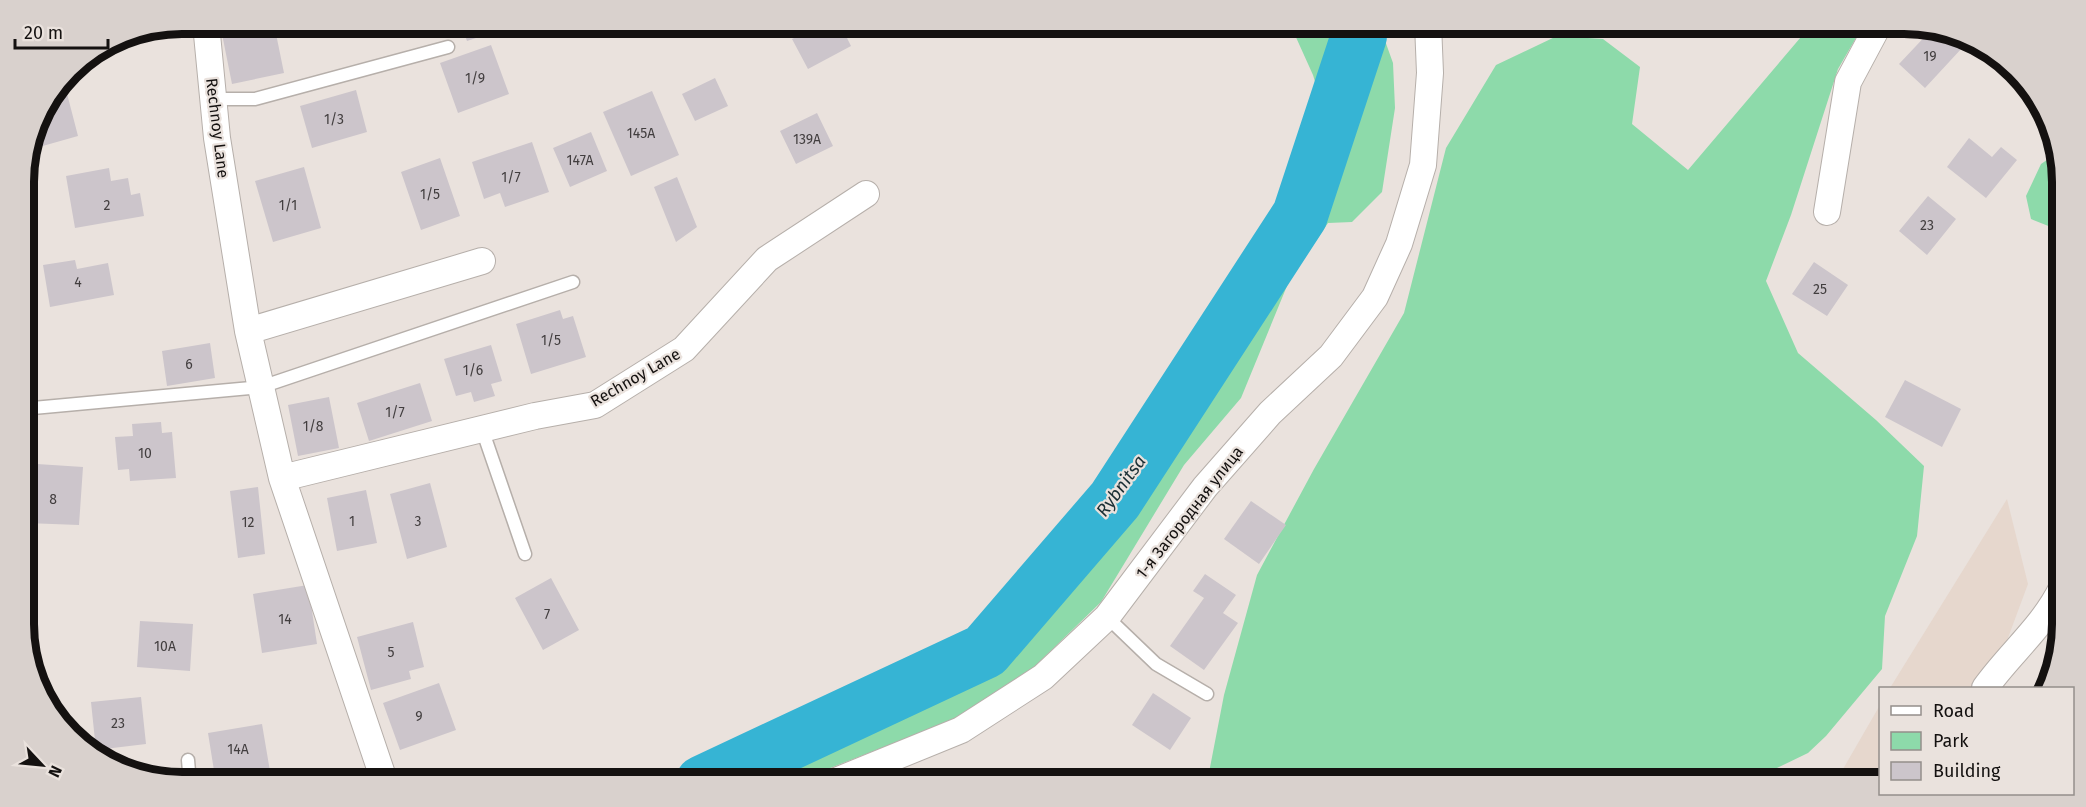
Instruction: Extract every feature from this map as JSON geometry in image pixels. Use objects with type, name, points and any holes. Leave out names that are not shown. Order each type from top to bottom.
[{"type":"street","name":"1-я Загородная улица","points":[[858,772],[961,730],[1043,677],[1107,617],[1204,487],[1270,413],[1330,356],[1375,297],[1399,244],[1423,165],[1430,73],[1428,34]]},
{"type":"street","points":[[1827,212],[1848,82],[1874,34]]},
{"type":"street","name":"Rechnoy Lane","points":[[207,35],[217,138],[248,331],[282,478],[381,772]]},
{"type":"street","name":"Rechnoy Lane","points":[[282,478],[535,416],[595,405],[684,349],[767,259],[866,194]]},
{"type":"street","points":[[248,331],[482,261]]},
{"type":"street","points":[[1986,687],[2052,607]]},
{"type":"lane","points":[[213,99],[255,99],[448,47]]},
{"type":"lane","points":[[34,408],[261,387],[573,282]]},
{"type":"lane","points":[[482,429],[525,555]]},
{"type":"lane","points":[[1107,617],[1156,664],[1207,694]]},
{"type":"lane","points":[[188,760],[189,772]]},
{"type":"shaded area","points":[[2007,499],[2028,584],[2002,654],[1978,687],[1891,687]]},
{"type":"shaded area","points":[[1879,707],[1879,772],[1841,772]]},
{"type":"green space","points":[[1295,34],[1383,34],[1393,63],[1395,108],[1382,192],[1352,222],[1328,223],[1289,281],[1241,398],[1184,465],[1101,602],[1030,671],[953,720],[820,772],[770,772],[988,664],[1058,598],[1106,526],[1142,489],[1230,369],[1291,248],[1324,202],[1338,158],[1313,75]]},
{"type":"green space","points":[[1803,34],[1858,34],[1838,69],[1791,215],[1766,281],[1798,353],[1876,420],[1924,466],[1917,536],[1885,616],[1882,669],[1826,736],[1808,753],[1769,772],[1209,772],[1224,695],[1257,575],[1314,469],[1404,313],[1446,148],[1496,65],[1557,36],[1603,39],[1640,67],[1632,124],[1688,170]]},
{"type":"green space","points":[[2050,158],[2052,227],[2031,219],[2026,196],[2041,164]]},
{"type":"building","points":[[222,35],[276,35],[284,73],[232,84]]},
{"type":"building","points":[[465,35],[485,35],[467,41]]},
{"type":"building","points":[[800,35],[845,35],[851,46],[808,69],[792,39]]},
{"type":"building","points":[[1925,36],[1951,42],[1962,48],[1925,88],[1899,64]]},
{"type":"building","points":[[142,40],[143,42],[112,53],[135,42]]},
{"type":"building","points":[[491,45],[509,94],[458,113],[440,63]]},
{"type":"building","points":[[715,78],[728,106],[695,121],[682,94]]},
{"type":"building","points":[[356,90],[367,132],[312,148],[300,106]]},
{"type":"building","points":[[66,91],[78,136],[39,147],[54,108]]},
{"type":"building","points":[[652,91],[679,155],[631,176],[603,112]]},
{"type":"building","points":[[817,113],[833,146],[796,164],[780,131]]},
{"type":"building","points":[[591,132],[607,171],[570,187],[553,148]]},
{"type":"building","points":[[1969,138],[1992,157],[2001,147],[2017,160],[1986,198],[1947,167]]},
{"type":"building","points":[[532,142],[549,192],[505,207],[500,193],[484,199],[472,162]]},
{"type":"building","points":[[440,158],[460,216],[421,230],[401,172]]},
{"type":"building","points":[[304,167],[321,228],[273,242],[255,181]]},
{"type":"building","points":[[109,168],[111,181],[128,178],[131,195],[140,193],[144,216],[75,228],[66,176]]},
{"type":"building","points":[[677,177],[697,227],[676,242],[654,187]]},
{"type":"building","points":[[1928,196],[1956,219],[1927,255],[1899,231]]},
{"type":"building","points":[[75,260],[77,269],[108,263],[114,295],[50,307],[43,265]]},
{"type":"building","points":[[1814,262],[1848,285],[1827,316],[1792,294]]},
{"type":"building","points":[[560,310],[563,319],[573,316],[586,357],[531,374],[516,324]]},
{"type":"building","points":[[210,343],[215,378],[167,386],[162,351]]},
{"type":"building","points":[[491,345],[502,381],[491,384],[495,396],[474,402],[471,392],[456,396],[444,359]]},
{"type":"building","points":[[1905,380],[1961,409],[1942,447],[1885,417]]},
{"type":"building","points":[[420,383],[432,421],[369,441],[357,403]]},
{"type":"building","points":[[329,397],[339,448],[298,456],[288,405]]},
{"type":"building","points":[[161,422],[162,433],[172,432],[176,478],[130,481],[129,469],[118,470],[115,437],[133,436],[132,424]]},
{"type":"building","points":[[37,464],[83,467],[79,525],[34,523]]},
{"type":"building","points":[[430,483],[447,547],[407,559],[390,494]]},
{"type":"building","points":[[258,487],[265,554],[238,558],[230,491]]},
{"type":"building","points":[[366,490],[377,543],[337,551],[327,498]]},
{"type":"building","points":[[1251,501],[1286,525],[1259,564],[1224,539]]},
{"type":"building","points":[[1205,574],[1236,595],[1223,613],[1238,623],[1204,670],[1170,646],[1204,598],[1193,591]]},
{"type":"building","points":[[551,578],[579,630],[543,650],[515,598]]},
{"type":"building","points":[[308,585],[317,644],[262,653],[253,594]]},
{"type":"building","points":[[140,621],[193,624],[190,671],[137,667]]},
{"type":"building","points":[[413,622],[424,667],[409,671],[411,679],[371,690],[357,637]]},
{"type":"building","points":[[439,683],[456,730],[400,750],[383,703]]},
{"type":"building","points":[[1153,693],[1191,718],[1170,750],[1132,725]]},
{"type":"building","points":[[141,697],[146,744],[100,748],[95,744],[91,702]]},
{"type":"building","points":[[262,724],[270,772],[214,772],[208,733]]},
{"type":"building","points":[[156,766],[156,770],[153,770],[143,767]]},
{"type":"waterway","name":"Rybnitsa","points":[[726,772],[985,651],[1115,500],[1300,215],[1359,34]]}]
